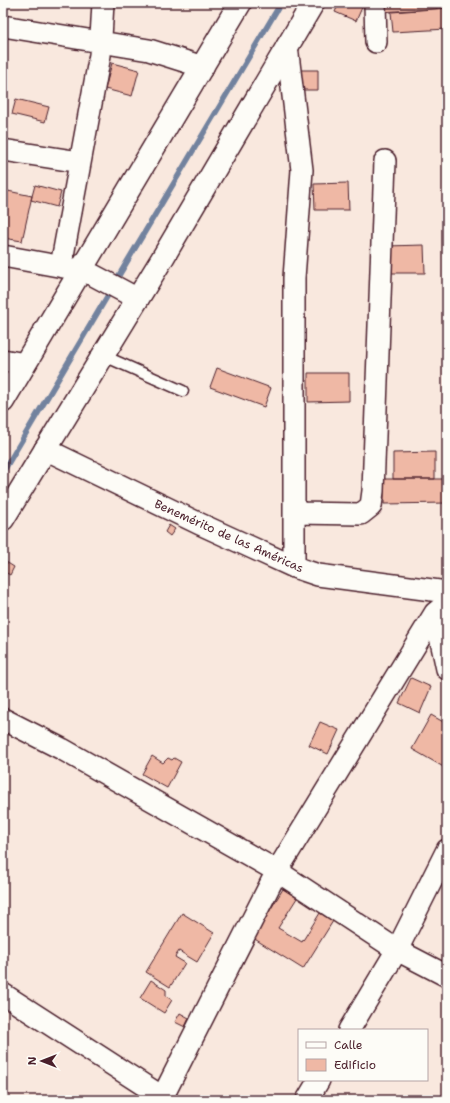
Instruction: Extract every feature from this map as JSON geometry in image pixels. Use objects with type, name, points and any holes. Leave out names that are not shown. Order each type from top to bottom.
[{"type":"street","points":[[78,270],[80,162],[100,55],[103,3]]},
{"type":"street","points":[[3,401],[26,364],[78,270],[203,67],[240,3]]},
{"type":"street","points":[[3,519],[102,356],[131,296],[313,3]]},
{"type":"street","points":[[375,3],[376,42]]},
{"type":"street","points":[[3,26],[149,50],[203,67]]},
{"type":"street","points":[[287,46],[302,170],[294,278],[294,567]]},
{"type":"street","points":[[3,150],[80,162]]},
{"type":"street","points":[[294,513],[361,514],[371,506],[374,491],[385,161]]},
{"type":"street","points":[[3,256],[78,270],[131,296]]},
{"type":"street","points":[[3,360],[26,364]]},
{"type":"street","name":"Benemérito de las Américas","points":[[45,449],[200,524],[294,567],[318,575],[447,592]]},
{"type":"street","points":[[441,608],[447,669]]},
{"type":"street","points":[[3,994],[55,1026],[163,1099],[277,871],[441,608]]},
{"type":"street","points":[[3,719],[62,749],[277,871],[397,950],[447,976]]},
{"type":"street","points":[[350,1029],[397,950],[447,850]]},
{"type":"street","points":[[307,1100],[318,1081]]},
{"type":"lane","points":[[102,356],[183,391]]},
{"type":"building","points":[[339,3],[364,3],[356,21],[335,12]]},
{"type":"building","points":[[380,3],[447,3],[447,8],[380,12]]},
{"type":"building","points":[[447,8],[447,29],[393,32],[391,12]]},
{"type":"building","points":[[112,63],[139,70],[132,96],[105,89]]},
{"type":"building","points":[[299,70],[318,70],[318,90],[299,90]]},
{"type":"building","points":[[16,99],[49,107],[45,122],[12,114]]},
{"type":"building","points":[[348,183],[349,210],[315,210],[314,184]]},
{"type":"building","points":[[35,185],[61,192],[57,207],[31,200]]},
{"type":"building","points":[[3,190],[32,196],[22,241],[3,238]]},
{"type":"building","points":[[424,245],[425,273],[391,273],[386,246]]},
{"type":"building","points":[[217,368],[271,388],[264,407],[210,387]]},
{"type":"building","points":[[308,373],[349,373],[349,401],[308,402]]},
{"type":"building","points":[[435,452],[435,479],[393,479],[393,453]]},
{"type":"building","points":[[384,479],[447,479],[447,503],[384,504]]},
{"type":"building","points":[[169,525],[175,529],[170,536],[165,532]]},
{"type":"building","points":[[6,562],[14,567],[10,575],[3,571]]},
{"type":"building","points":[[411,678],[431,687],[420,713],[399,703]]},
{"type":"building","points":[[431,715],[447,724],[447,769],[412,749]]},
{"type":"building","points":[[320,722],[339,730],[328,754],[309,745]]},
{"type":"building","points":[[152,756],[163,763],[168,758],[172,760],[174,758],[181,762],[167,788],[142,774]]},
{"type":"building","points":[[283,889],[297,898],[278,928],[302,942],[320,913],[333,921],[303,969],[253,938]]},
{"type":"building","points":[[182,913],[214,933],[197,962],[179,951],[175,957],[185,963],[170,987],[146,972]]},
{"type":"building","points":[[151,980],[166,990],[166,996],[172,1000],[164,1013],[140,998]]},
{"type":"building","points":[[180,1013],[189,1018],[185,1027],[175,1022]]},
{"type":"waterway","points":[[115,282],[281,3]]},
{"type":"waterway","points":[[3,472],[111,290]]}]
